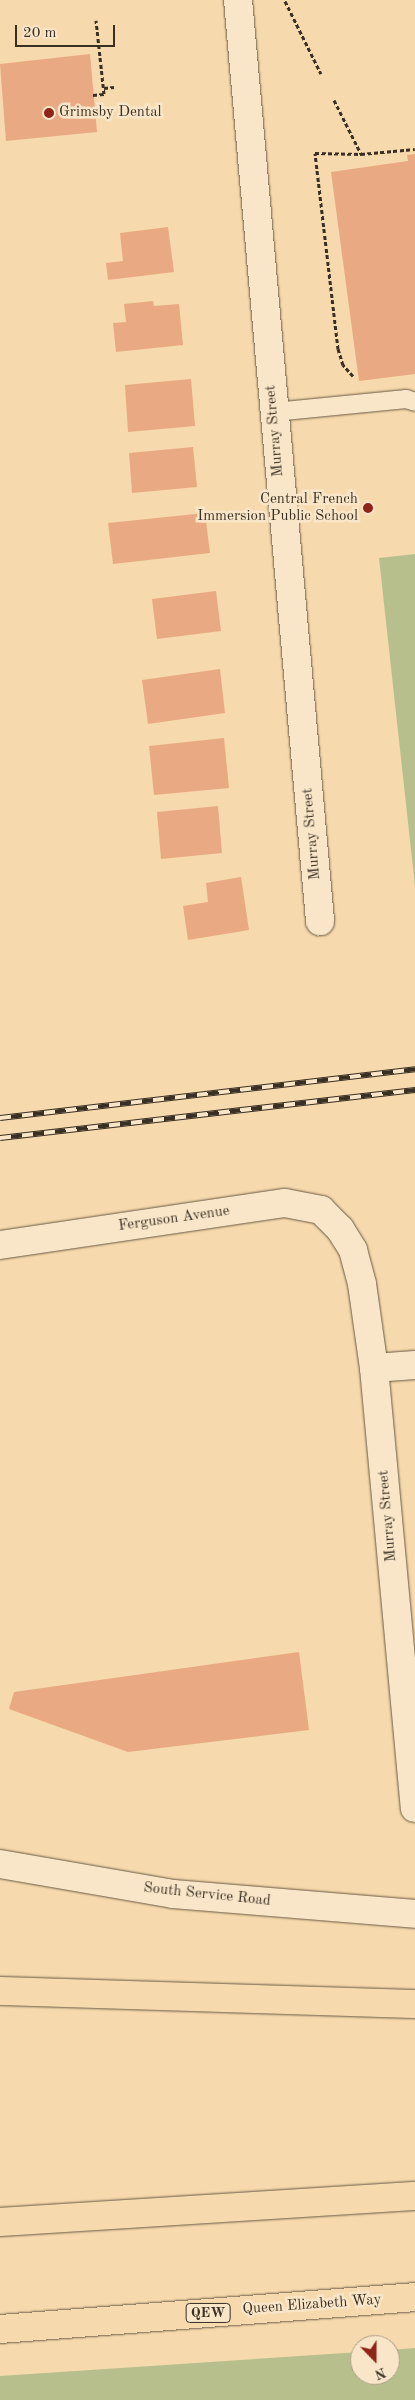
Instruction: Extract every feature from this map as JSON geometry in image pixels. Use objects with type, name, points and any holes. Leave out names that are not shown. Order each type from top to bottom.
[{"type":"highway","points":[[0,1991],[415,2004]]},
{"type":"highway","points":[[0,2222],[415,2196]]},
{"type":"highway","name":"Queen Elizabeth Way","points":[[0,2329],[415,2297]]},
{"type":"street","name":"Murray Street","points":[[238,0],[320,921]]},
{"type":"street","name":"Ferguson Avenue","points":[[0,1245],[285,1203],[321,1210],[340,1229]]},
{"type":"street","name":"Murray Street","points":[[340,1229],[352,1250],[362,1284],[374,1368],[415,1808]]},
{"type":"street","points":[[374,1368],[415,1364]]},
{"type":"street","name":"South Service Road","points":[[0,1864],[173,1894],[415,1914]]},
{"type":"lane","points":[[274,412],[406,399],[415,402]]},
{"type":"path","points":[[285,1],[321,74]]},
{"type":"path","points":[[93,95],[104,94],[96,20]]},
{"type":"path","points":[[104,88],[114,87]]},
{"type":"path","points":[[334,100],[361,154]]},
{"type":"path","points":[[352,376],[343,365],[338,349],[315,153],[361,154],[415,149]]},
{"type":"green space","points":[[415,554],[415,886],[379,558]]},
{"type":"green space","points":[[415,2348],[415,2400],[0,2400],[0,2376],[350,2353],[350,2385],[400,2385],[400,2349]]},
{"type":"building","name":"Grimsby Dental","points":[[90,54],[97,132],[6,141],[0,64]]},
{"type":"building","points":[[415,154],[415,374],[359,381],[331,172],[408,161],[407,155]]},
{"type":"building","points":[[168,227],[174,272],[108,280],[106,263],[123,261],[120,233]]},
{"type":"building","points":[[153,301],[154,306],[179,304],[183,345],[116,352],[113,323],[126,322],[124,304]]},
{"type":"building","points":[[191,379],[195,426],[128,432],[125,385]]},
{"type":"building","points":[[193,447],[197,487],[132,493],[129,453]]},
{"type":"building","points":[[205,513],[210,553],[113,564],[108,523]]},
{"type":"building","points":[[216,591],[221,631],[157,639],[152,599]]},
{"type":"building","points":[[220,669],[225,713],[148,724],[142,680]]},
{"type":"building","points":[[224,738],[229,788],[154,795],[149,746]]},
{"type":"building","points":[[218,806],[222,853],[161,859],[157,812]]},
{"type":"building","points":[[241,877],[249,930],[188,940],[183,906],[208,902],[206,883]]},
{"type":"building","points":[[299,1652],[309,1730],[128,1752],[9,1709],[14,1692]]},
{"type":"railway","points":[[0,1118],[415,1069]]},
{"type":"railway","points":[[0,1138],[415,1090]]},
{"type":"place","name":"Grimsby Dental","points":[[49,113]]},
{"type":"place","name":"Central French Immersion Public School","points":[[368,508]]}]
